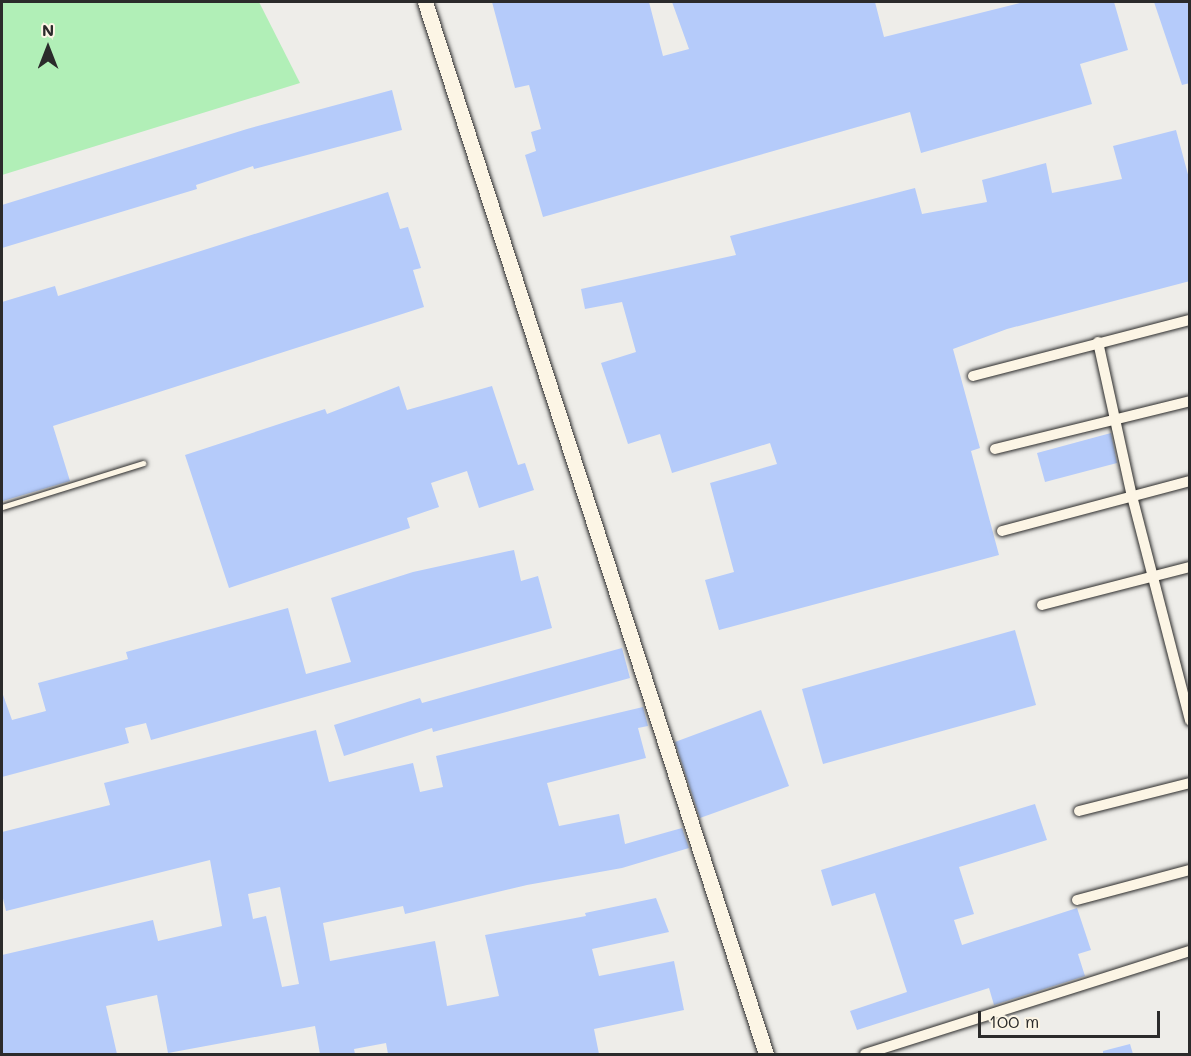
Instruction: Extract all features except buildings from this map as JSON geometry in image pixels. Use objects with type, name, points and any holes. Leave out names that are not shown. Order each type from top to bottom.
[{"type":"street","points":[[425,2],[766,1054]]},
{"type":"street","points":[[973,376],[1190,320]]},
{"type":"street","points":[[1098,342],[1132,496],[1190,722]]},
{"type":"street","points":[[995,449],[1190,401]]},
{"type":"street","points":[[1002,531],[1190,481]]},
{"type":"street","points":[[1042,605],[1190,567]]},
{"type":"street","points":[[1079,811],[1190,783]]},
{"type":"street","points":[[1077,900],[1190,870]]},
{"type":"street","points":[[865,1054],[1190,951]]},
{"type":"lane","points":[[2,507],[143,463]]},
{"type":"green space","points":[[2,2],[259,2],[300,83],[2,175]]}]
